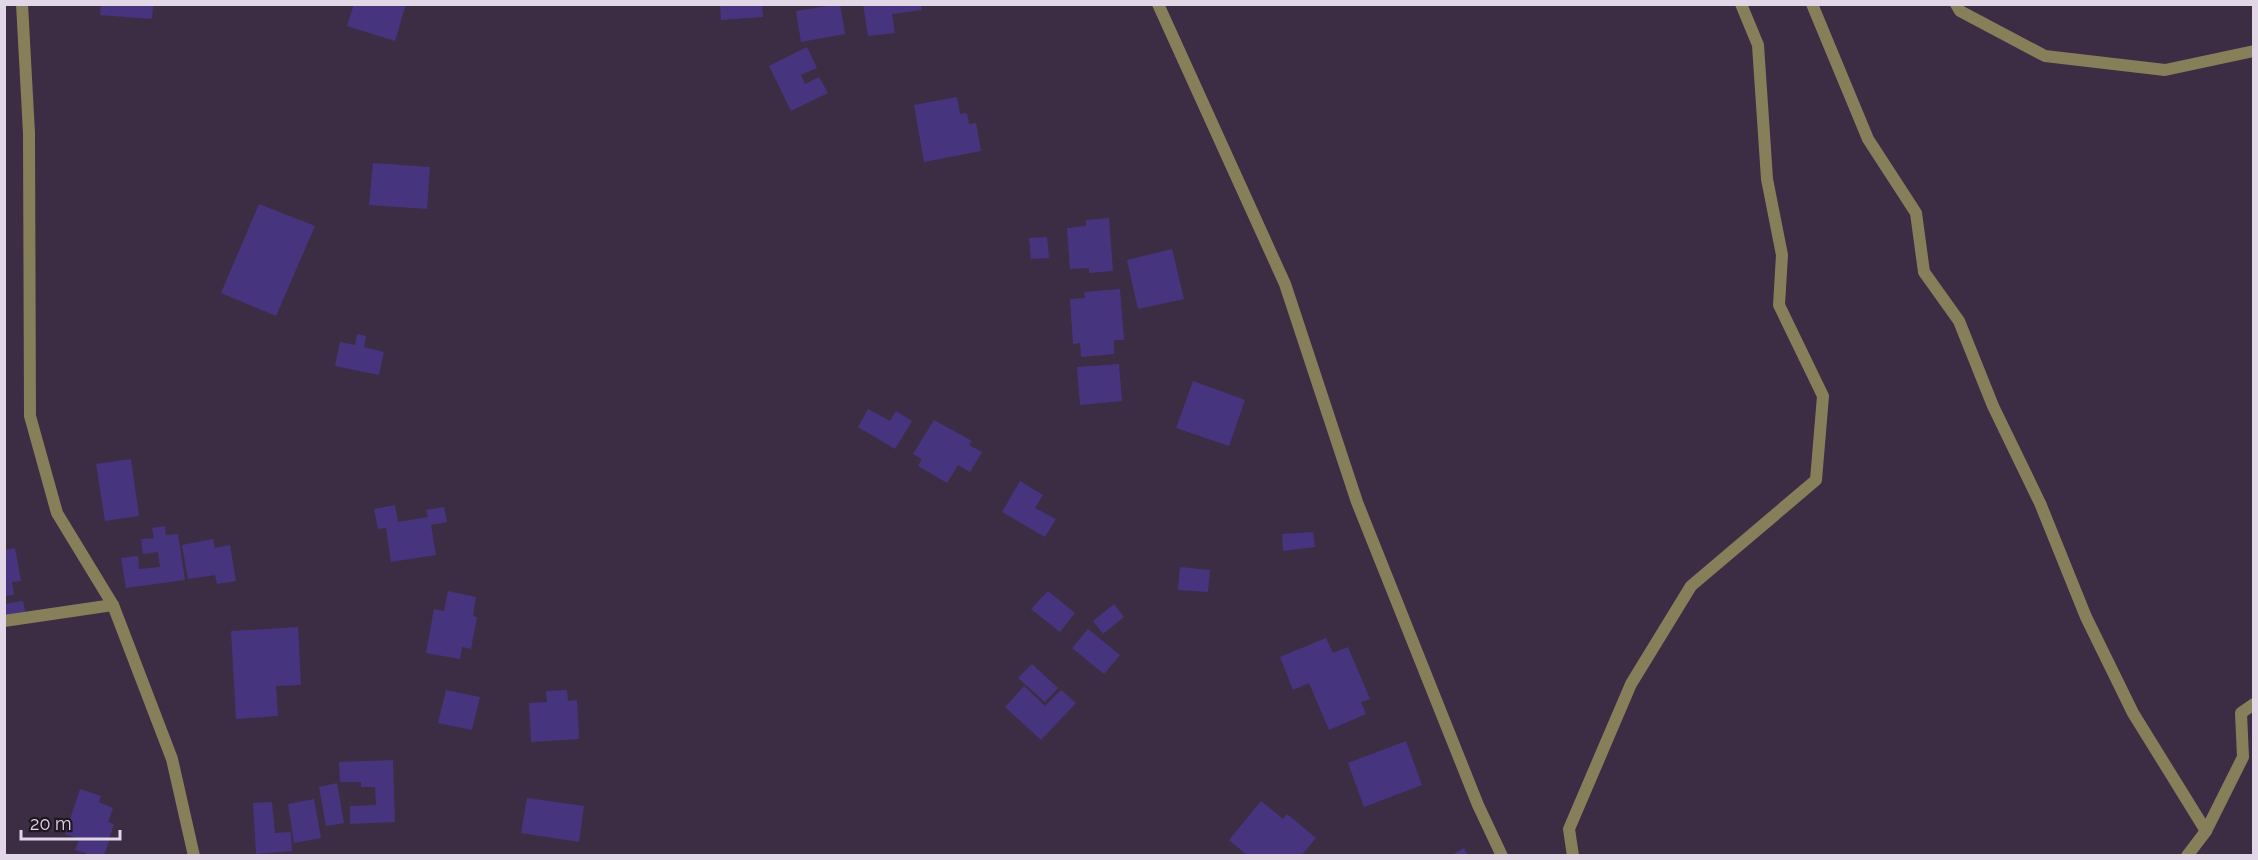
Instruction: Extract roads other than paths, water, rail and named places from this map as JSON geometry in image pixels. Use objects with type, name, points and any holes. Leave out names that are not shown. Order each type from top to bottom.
[{"type":"street","points":[[22,4],[29,133],[30,416],[57,513],[113,605],[172,759],[194,855]]},
{"type":"street","points":[[1158,4],[1285,284],[1357,502],[1478,805],[1502,855]]},
{"type":"street","points":[[1573,855],[1569,829],[1631,684],[1691,586],[1816,480],[1823,396],[1779,305],[1782,255],[1767,179],[1758,45],[1741,4]]},
{"type":"street","points":[[1812,4],[1868,139],[1916,213],[1924,272],[1959,321],[1993,406],[2040,503],[2085,617],[2133,713],[2206,831]]},
{"type":"street","points":[[1956,4],[1960,11],[2045,56],[2165,70],[2253,51]]},
{"type":"street","points":[[4,621],[113,605]]},
{"type":"street","points":[[2187,855],[2206,831],[2243,757],[2241,713],[2253,704]]}]
